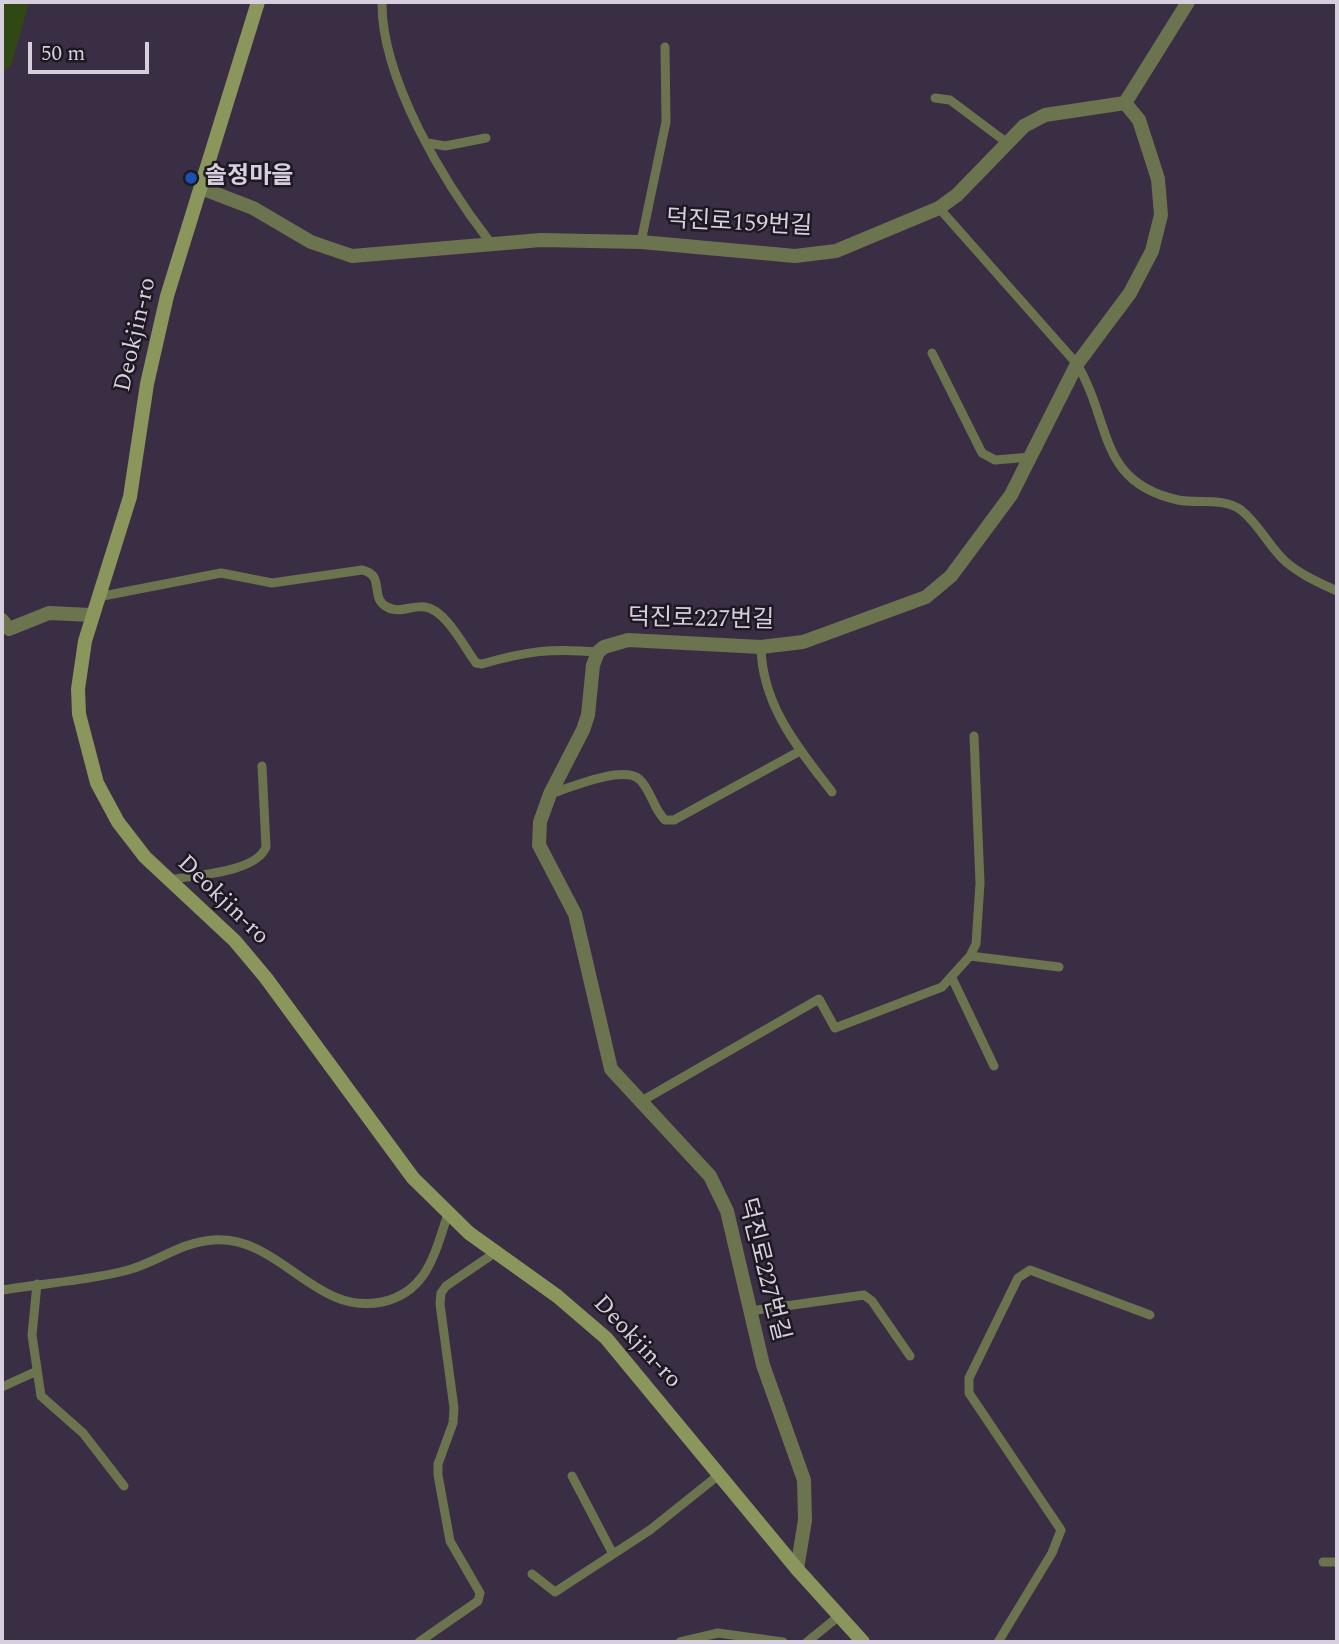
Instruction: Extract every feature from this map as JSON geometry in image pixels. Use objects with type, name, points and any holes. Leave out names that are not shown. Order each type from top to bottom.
[{"type":"street","name":"Deokjin-ro","points":[[258,2],[155,346],[130,497],[92,615],[78,689],[79,714],[90,762],[118,822],[166,880],[234,941],[265,978],[390,1149],[447,1214],[557,1296],[606,1338],[797,1569],[863,1642]]},
{"type":"street","points":[[1125,103],[1188,2]]},
{"type":"street","name":"덕진로159번길","points":[[201,188],[253,208],[311,242],[352,256],[490,242],[641,242],[795,256],[836,251],[939,208],[973,180],[1006,142],[1024,126],[1045,115],[1125,103]]},
{"type":"street","name":"덕진로227번길","points":[[797,1569],[805,1520],[803,1480],[770,1389],[733,1230],[720,1193],[696,1161],[620,1082],[607,1057],[575,914],[539,845],[540,822],[550,794],[575,748],[588,715],[591,678],[598,652],[616,642],[628,640],[761,648],[803,642],[926,597],[940,588],[1011,495],[1077,364],[1130,292],[1158,232],[1161,215],[1153,159],[1139,120],[1125,103]]},
{"type":"street","points":[[4,628],[49,613],[92,615]]},
{"type":"lane","points":[[382,2],[386,48],[396,78],[447,181],[490,242]]},
{"type":"lane","points":[[641,242],[666,122],[665,47]]},
{"type":"lane","points":[[935,98],[950,100],[1006,142]]},
{"type":"lane","points":[[428,143],[445,146],[486,138]]},
{"type":"lane","points":[[939,208],[1077,364],[1087,381],[1115,459],[1129,478],[1139,486],[1179,500],[1224,503],[1239,509],[1286,562],[1307,577],[1337,591]]},
{"type":"lane","points":[[932,353],[982,453],[995,460],[1033,456]]},
{"type":"lane","points":[[97,597],[220,573],[272,583],[362,570],[370,572],[377,579],[379,600],[386,607],[397,610],[424,607],[442,617],[475,663],[482,664],[525,652],[554,648],[598,652]]},
{"type":"lane","points":[[761,648],[764,685],[800,751],[832,792]]},
{"type":"lane","points":[[640,1102],[819,999],[835,1028],[930,993],[952,978],[976,944],[980,883],[974,736]]},
{"type":"lane","points":[[550,794],[613,775],[633,775],[641,779],[660,815],[665,820],[674,820],[800,751]]},
{"type":"lane","points":[[166,880],[249,865],[263,856],[266,847],[262,766]]},
{"type":"lane","points":[[970,956],[1059,967]]},
{"type":"lane","points":[[952,978],[993,1066]]},
{"type":"lane","points":[[2,1290],[123,1271],[195,1243],[229,1240],[278,1260],[334,1299],[360,1304],[374,1303],[400,1296],[420,1282],[434,1256],[447,1214]]},
{"type":"lane","points":[[419,1642],[478,1601],[480,1593],[450,1541],[438,1475],[438,1464],[454,1408],[440,1304],[446,1286],[496,1252]]},
{"type":"lane","points":[[998,1642],[1052,1553],[1061,1530],[969,1393],[969,1378],[1018,1278],[1030,1270],[1150,1315]]},
{"type":"lane","points":[[37,1284],[32,1335],[41,1396],[83,1433],[124,1486]]},
{"type":"lane","points":[[750,1311],[864,1294],[872,1301],[910,1356]]},
{"type":"lane","points":[[2,1387],[37,1371]]},
{"type":"lane","points":[[532,1574],[555,1592],[650,1530],[720,1474]]},
{"type":"lane","points":[[572,1476],[613,1554]]},
{"type":"lane","points":[[1323,1562],[1337,1562]]},
{"type":"lane","points":[[807,1642],[839,1616]]},
{"type":"lane","points":[[680,1642],[718,1633],[783,1642]]},
{"type":"green space","points":[[2,2],[29,2],[11,66],[2,71]]},
{"type":"place","name":"솔정마을","points":[[191,178]]}]
